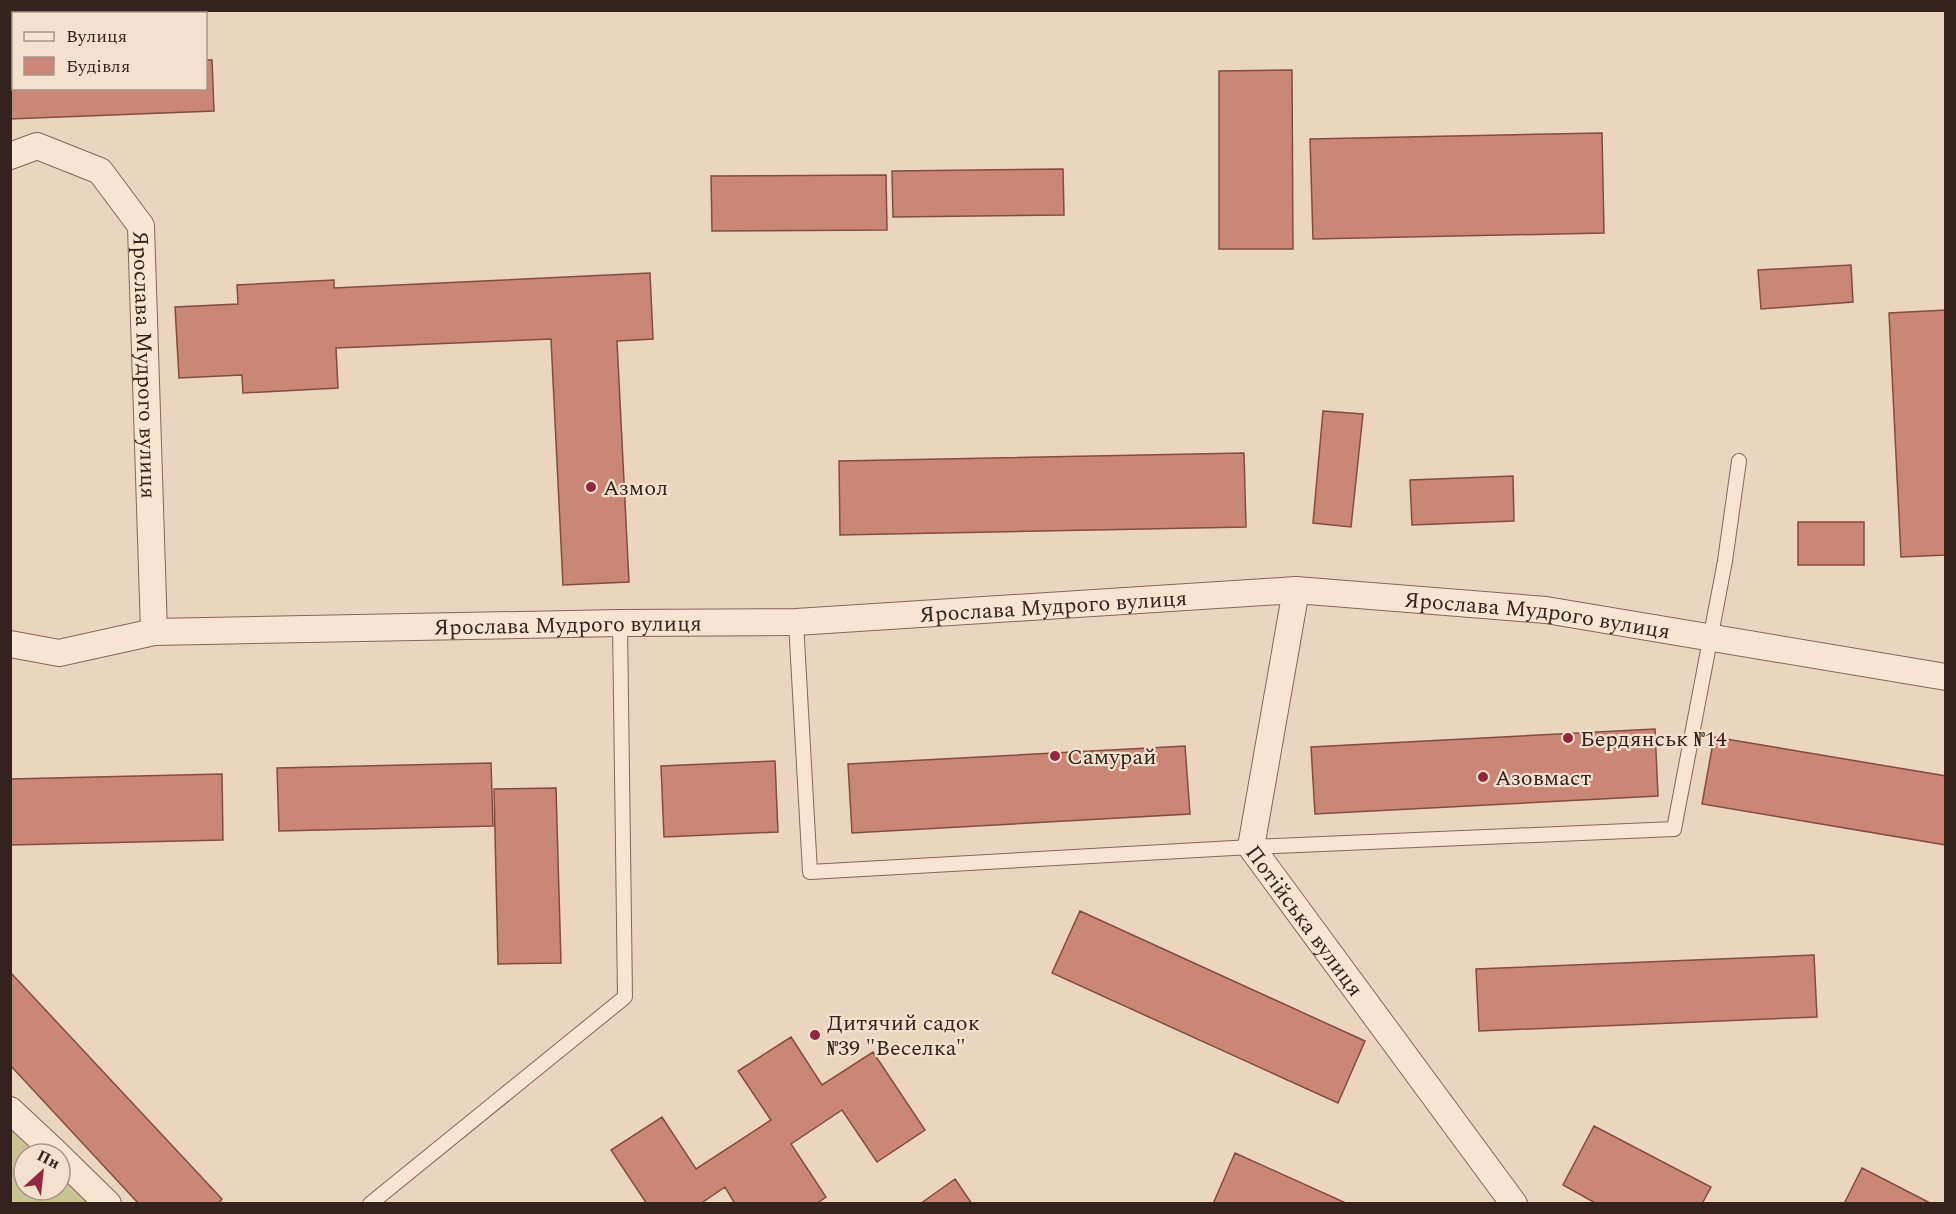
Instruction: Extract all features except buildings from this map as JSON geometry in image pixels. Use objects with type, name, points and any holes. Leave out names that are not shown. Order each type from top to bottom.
[{"type":"street","name":"Ярослава Мудрого вулиця","points":[[10,156],[37,146],[100,171],[141,226],[154,632]]},
{"type":"street","name":"Ярослава Мудрого вулиця","points":[[10,644],[59,653],[154,632],[796,622],[1296,590],[1546,610],[1946,677]]},
{"type":"street","name":"Потійська вулиця","points":[[1296,590],[1251,847],[1514,1203]]},
{"type":"street","points":[[10,1110],[44,1142]]},
{"type":"street","points":[[72,1168],[108,1203]]},
{"type":"lane","points":[[796,622],[810,872],[1251,847],[1674,830],[1725,561],[1739,461]]},
{"type":"lane","points":[[370,1203],[625,997],[620,623]]},
{"type":"shaded area","points":[[10,1127],[26,1142],[12,1142],[12,1202],[72,1202],[72,1185],[91,1203],[11,1203]]},
{"type":"place","name":"Азмол","points":[[591,487]]},
{"type":"place","name":"Бердянськ №14","points":[[1568,738]]},
{"type":"place","name":"Самурай","points":[[1055,756]]},
{"type":"place","name":"Азовмаст","points":[[1483,777]]},
{"type":"place","name":"Дитячий садок №39 \"Веселка\"","points":[[815,1035]]}]
